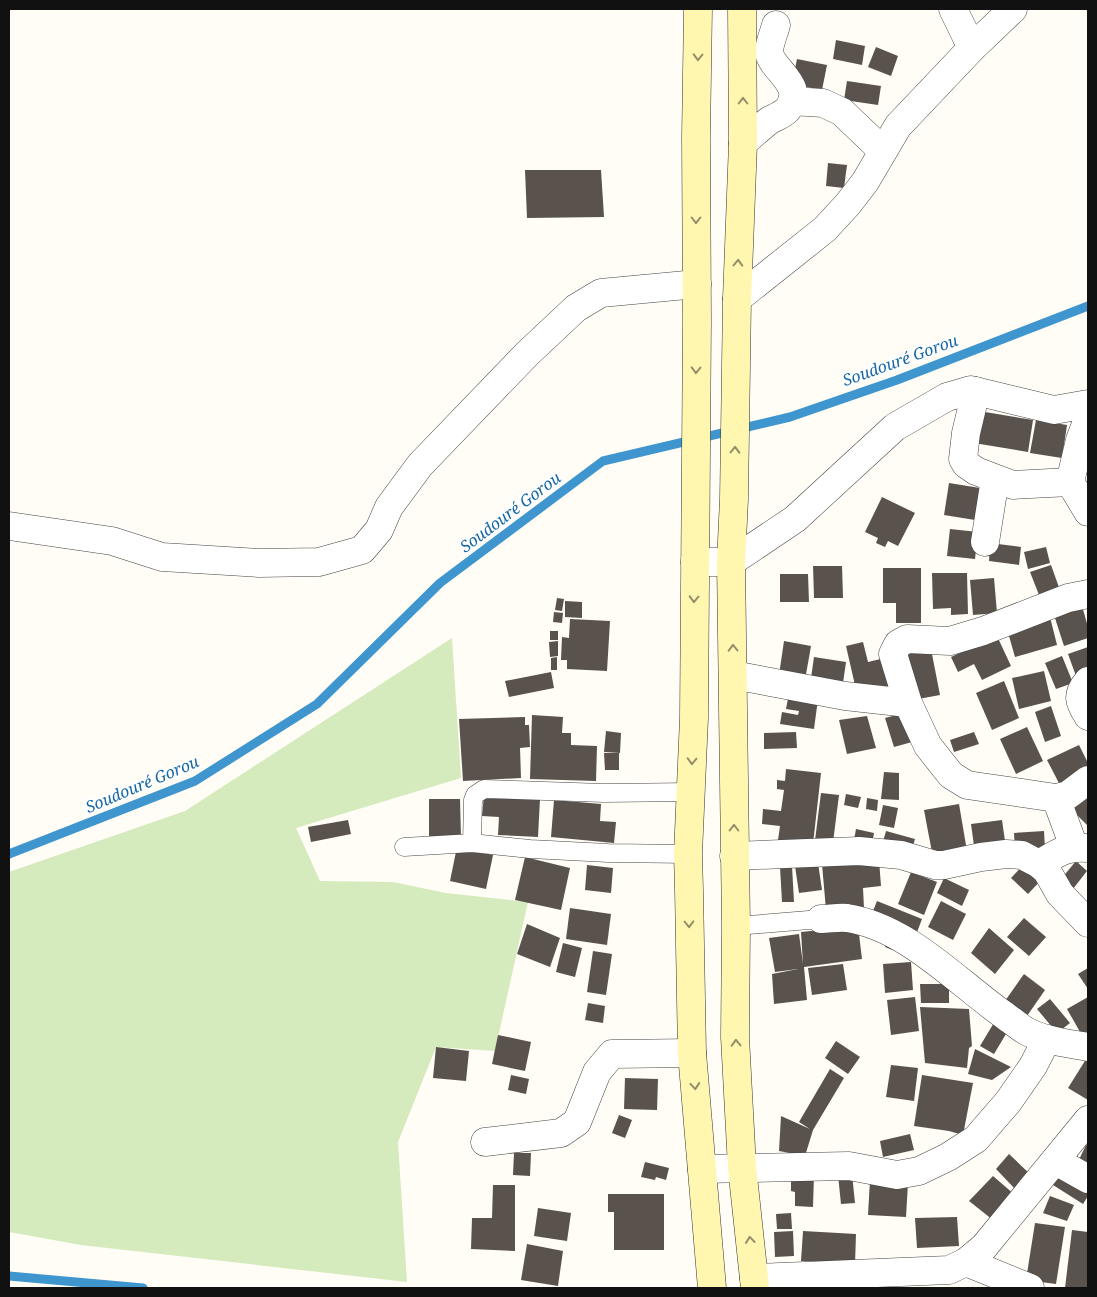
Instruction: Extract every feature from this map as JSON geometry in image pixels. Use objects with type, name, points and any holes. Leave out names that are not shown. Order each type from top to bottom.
[{"type":"main road","points":[[698,9],[694,718],[688,854],[692,1053],[712,1288]]},
{"type":"main road","points":[[742,9],[743,143],[731,562],[734,675],[735,1037],[742,1168],[755,1283]]},
{"type":"street","points":[[953,9],[972,48]]},
{"type":"street","points":[[737,306],[825,229],[865,182],[898,126],[972,48],[1013,9]]},
{"type":"street","points":[[743,143],[772,119],[786,111],[792,101],[789,80],[775,65],[769,51],[776,25]]},
{"type":"street","points":[[792,101],[824,102],[842,112],[883,151]]},
{"type":"street","points":[[9,526],[112,540],[162,557],[258,563],[319,562],[362,550],[379,530],[389,507],[420,465],[526,354],[576,308],[601,293],[696,284]]},
{"type":"street","points":[[976,391],[966,433],[963,459],[970,468],[1013,485],[1070,482]]},
{"type":"street","points":[[695,562],[731,562],[795,519],[895,427],[947,397],[961,392],[976,391],[1054,410],[1088,404]]},
{"type":"street","points":[[1088,419],[1080,440],[1070,482],[1088,512]]},
{"type":"street","points":[[985,542],[995,479]]},
{"type":"street","points":[[1088,594],[1068,598],[983,631],[950,641],[907,640],[898,644],[893,654],[908,703],[928,746],[951,775],[967,785],[1056,798],[1068,795],[1088,780]]},
{"type":"street","points":[[734,675],[845,696],[908,703]]},
{"type":"street","points":[[1088,681],[1079,697],[1081,705],[1088,716]]},
{"type":"street","points":[[1039,864],[1064,849],[1081,847],[1056,798]]},
{"type":"street","points":[[734,856],[859,850],[901,855],[944,866],[1006,854],[1022,855],[1039,864],[1047,871],[1060,894],[1088,923]]},
{"type":"street","points":[[821,919],[847,918],[882,928],[907,941],[980,998],[1025,1030],[1047,1039],[1088,1046]]},
{"type":"street","points":[[702,1169],[849,1166],[897,1175],[919,1172],[948,1157],[976,1139],[1008,1102],[1033,1066],[1047,1039]]},
{"type":"street","points":[[485,1142],[561,1133],[577,1122],[597,1072],[612,1054],[692,1053]]},
{"type":"street","points":[[755,1283],[949,1270],[966,1262],[984,1247],[1088,1120]]},
{"type":"street","points":[[1056,1161],[1088,1179]]},
{"type":"street","points":[[966,1262],[1030,1288]]},
{"type":"lane","points":[[472,843],[473,800],[475,795],[484,789],[604,793],[691,792]]},
{"type":"lane","points":[[404,847],[472,843],[530,849],[608,853],[688,854]]},
{"type":"lane","points":[[736,926],[821,919]]},
{"type":"green space","points":[[452,638],[461,778],[296,828],[320,881],[393,882],[446,893],[528,902],[495,1051],[436,1047],[398,1142],[407,1282],[81,1245],[9,1232],[9,872],[185,811]]},
{"type":"building","points":[[836,40],[865,46],[862,65],[833,59]]},
{"type":"building","points":[[876,47],[898,56],[891,76],[868,67]]},
{"type":"building","points":[[797,59],[827,65],[822,90],[792,84]]},
{"type":"building","points":[[847,81],[881,86],[878,105],[844,100]]},
{"type":"building","points":[[828,163],[847,165],[844,188],[826,186]]},
{"type":"building","points":[[525,170],[601,170],[604,217],[527,218]]},
{"type":"building","points":[[979,411],[1033,420],[1028,452],[974,443]]},
{"type":"building","points":[[1036,420],[1067,425],[1062,458],[1030,453]]},
{"type":"building","points":[[949,483],[980,488],[975,520],[944,515]]},
{"type":"building","points":[[882,497],[915,513],[898,546],[888,541],[885,547],[876,543],[878,538],[865,532]]},
{"type":"building","points":[[950,529],[978,532],[975,559],[947,556]]},
{"type":"building","points":[[990,543],[1021,547],[1019,565],[989,561]]},
{"type":"building","points":[[1046,547],[1050,563],[1028,569],[1024,552]]},
{"type":"building","points":[[1051,565],[1061,593],[1041,600],[1030,572]]},
{"type":"building","points":[[813,566],[842,566],[843,598],[814,598]]},
{"type":"building","points":[[883,568],[921,568],[921,623],[896,623],[896,603],[883,603]]},
{"type":"building","points":[[932,573],[967,573],[968,614],[951,615],[951,608],[933,609]]},
{"type":"building","points":[[780,574],[808,574],[809,602],[780,602]]},
{"type":"building","points":[[994,578],[997,613],[973,615],[970,580]]},
{"type":"building","points":[[557,598],[564,599],[562,611],[555,610]]},
{"type":"building","points":[[565,601],[582,602],[582,618],[565,617]]},
{"type":"building","points":[[1082,606],[1088,627],[1088,638],[1064,646],[1054,615]]},
{"type":"building","points":[[554,612],[563,613],[562,623],[553,622]]},
{"type":"building","points":[[1050,617],[1057,645],[1015,657],[1007,629]]},
{"type":"building","points":[[570,619],[610,621],[607,671],[567,669],[567,660],[561,660],[562,637],[569,638]]},
{"type":"building","points":[[550,631],[558,631],[558,640],[550,640]]},
{"type":"building","points":[[997,636],[1011,666],[982,680],[974,664],[958,672],[951,657]]},
{"type":"building","points":[[558,641],[558,656],[550,657],[549,642]]},
{"type":"building","points":[[784,641],[811,646],[805,680],[779,675]]},
{"type":"building","points":[[863,642],[868,662],[889,657],[896,685],[857,694],[846,646]]},
{"type":"building","points":[[1088,647],[1088,672],[1076,676],[1068,654]]},
{"type":"building","points":[[931,649],[940,695],[913,700],[904,653]]},
{"type":"building","points":[[1062,656],[1073,683],[1056,689],[1045,663]]},
{"type":"building","points":[[557,657],[557,670],[551,670],[551,658]]},
{"type":"building","points":[[814,657],[846,662],[842,690],[810,685]]},
{"type":"building","points":[[1044,671],[1051,701],[1019,709],[1012,678]]},
{"type":"building","points":[[551,672],[554,688],[509,697],[505,681]]},
{"type":"building","points":[[1004,681],[1019,718],[992,730],[976,693]]},
{"type":"building","points":[[789,693],[818,699],[814,729],[780,724],[782,712],[798,715],[799,711],[786,709]]},
{"type":"building","points":[[1051,706],[1061,736],[1045,742],[1035,712]]},
{"type":"building","points":[[904,713],[912,742],[894,747],[885,718]]},
{"type":"building","points":[[532,715],[563,717],[562,733],[571,733],[571,745],[597,746],[596,781],[530,779]]},
{"type":"building","points":[[867,716],[876,748],[847,754],[839,720]]},
{"type":"building","points":[[525,717],[525,725],[529,725],[530,747],[520,748],[521,778],[463,781],[459,719]]},
{"type":"building","points":[[1027,727],[1043,761],[1016,774],[1000,739]]},
{"type":"building","points":[[606,731],[621,733],[620,753],[604,752]]},
{"type":"building","points":[[796,732],[797,748],[764,749],[764,733]]},
{"type":"building","points":[[974,732],[979,744],[954,752],[950,740]]},
{"type":"building","points":[[1079,745],[1088,763],[1088,774],[1061,787],[1047,760]]},
{"type":"building","points":[[604,753],[619,753],[619,770],[605,770]]},
{"type":"building","points":[[786,769],[821,773],[813,844],[778,840],[780,826],[762,824],[763,809],[781,811],[784,790],[777,789],[777,780],[785,781]]},
{"type":"building","points":[[884,772],[899,773],[899,800],[881,799]]},
{"type":"building","points":[[1088,791],[1088,826],[1071,809]]},
{"type":"building","points":[[821,793],[839,795],[832,850],[814,848]]},
{"type":"building","points":[[846,794],[861,797],[858,808],[844,805]]},
{"type":"building","points":[[484,795],[540,799],[538,837],[498,835],[499,817],[482,816]]},
{"type":"building","points":[[867,798],[878,800],[877,811],[866,809]]},
{"type":"building","points":[[429,799],[460,799],[461,837],[429,837]]},
{"type":"building","points":[[554,800],[601,804],[600,821],[616,822],[614,843],[551,837]]},
{"type":"building","points":[[959,804],[968,857],[934,863],[924,810]]},
{"type":"building","points":[[883,805],[898,808],[894,828],[879,825]]},
{"type":"building","points":[[348,820],[351,834],[311,842],[308,827]]},
{"type":"building","points":[[1002,820],[1006,848],[975,853],[971,824]]},
{"type":"building","points":[[856,829],[874,833],[871,849],[853,846]]},
{"type":"building","points":[[886,831],[915,839],[910,856],[881,849]]},
{"type":"building","points":[[1044,831],[1045,849],[1015,850],[1014,833]]},
{"type":"building","points":[[457,847],[493,855],[486,889],[450,881]]},
{"type":"building","points":[[525,857],[570,868],[561,910],[515,900]]},
{"type":"building","points":[[879,860],[881,886],[863,888],[864,908],[826,910],[822,864]]},
{"type":"building","points":[[1076,861],[1087,871],[1069,894],[1057,884]]},
{"type":"building","points":[[1026,862],[1043,878],[1028,894],[1011,878]]},
{"type":"building","points":[[818,863],[822,890],[799,893],[795,866]]},
{"type":"building","points":[[587,865],[613,868],[611,893],[585,890]]},
{"type":"building","points":[[792,866],[794,902],[782,902],[780,867]]},
{"type":"building","points":[[911,872],[937,882],[924,915],[898,904]]},
{"type":"building","points":[[944,878],[969,890],[962,906],[937,893]]},
{"type":"building","points":[[877,901],[922,919],[908,956],[885,947],[890,934],[867,926]]},
{"type":"building","points":[[941,901],[966,914],[953,940],[928,927]]},
{"type":"building","points":[[570,908],[611,914],[607,945],[566,939]]},
{"type":"building","points":[[1024,918],[1046,937],[1029,956],[1007,937]]},
{"type":"building","points":[[527,924],[560,938],[550,967],[517,954]]},
{"type":"building","points":[[858,926],[862,959],[804,967],[807,1000],[774,1004],[772,974],[798,969],[775,972],[769,938],[799,934],[803,964],[801,932]]},
{"type":"building","points":[[989,928],[1014,950],[995,974],[971,953]]},
{"type":"building","points":[[563,943],[582,948],[575,977],[556,972]]},
{"type":"building","points":[[593,951],[612,954],[606,995],[587,992]]},
{"type":"building","points":[[911,962],[913,990],[885,993],[883,964]]},
{"type":"building","points":[[843,964],[847,990],[812,995],[808,968]]},
{"type":"building","points":[[1088,968],[1088,989],[1078,974]]},
{"type":"building","points":[[1024,974],[1045,990],[1027,1016],[1005,1001]]},
{"type":"building","points":[[920,984],[949,984],[949,1003],[921,1003]]},
{"type":"building","points":[[915,997],[919,1031],[891,1035],[887,1000]]},
{"type":"building","points":[[1088,997],[1088,1037],[1084,1039],[1067,1009]]},
{"type":"building","points":[[1050,999],[1070,1023],[1057,1033],[1037,1009]]},
{"type":"building","points":[[588,1003],[605,1006],[603,1023],[585,1020]]},
{"type":"building","points":[[920,1007],[969,1009],[972,1046],[969,1048],[967,1068],[925,1063]]},
{"type":"building","points":[[995,1021],[1009,1029],[994,1054],[980,1046]]},
{"type":"building","points":[[498,1035],[531,1042],[525,1071],[492,1064]]},
{"type":"building","points":[[836,1041],[860,1057],[848,1074],[825,1058]]},
{"type":"building","points":[[436,1047],[469,1051],[466,1081],[433,1078]]},
{"type":"building","points":[[975,1049],[1011,1067],[992,1080],[968,1074]]},
{"type":"building","points":[[1088,1056],[1088,1100],[1068,1088]]},
{"type":"building","points":[[891,1065],[918,1068],[914,1101],[886,1097]]},
{"type":"building","points":[[830,1069],[844,1078],[813,1130],[805,1156],[779,1151],[781,1116],[810,1129],[799,1122]]},
{"type":"building","points":[[511,1075],[529,1079],[526,1094],[508,1090]]},
{"type":"building","points":[[922,1075],[973,1083],[963,1135],[914,1126]]},
{"type":"building","points":[[625,1078],[658,1079],[657,1110],[624,1109]]},
{"type":"building","points":[[619,1115],[632,1120],[625,1138],[612,1133]]},
{"type":"building","points":[[910,1134],[914,1150],[883,1157],[880,1141]]},
{"type":"building","points":[[1086,1145],[1088,1146],[1088,1177],[1074,1170]]},
{"type":"building","points":[[514,1153],[531,1153],[530,1176],[513,1175]]},
{"type":"building","points":[[1009,1154],[1032,1176],[1018,1192],[996,1169]]},
{"type":"building","points":[[645,1162],[669,1168],[666,1180],[656,1177],[655,1180],[641,1177]]},
{"type":"building","points":[[1063,1170],[1088,1187],[1088,1196],[1083,1204],[1053,1185]]},
{"type":"building","points":[[791,1173],[814,1174],[813,1207],[795,1206],[795,1192],[791,1191]]},
{"type":"building","points":[[852,1174],[855,1203],[841,1204],[838,1175]]},
{"type":"building","points":[[993,1176],[1015,1195],[993,1220],[969,1201]]},
{"type":"building","points":[[870,1180],[908,1183],[906,1217],[868,1215]]},
{"type":"building","points":[[493,1185],[515,1185],[515,1251],[471,1249],[472,1218],[492,1218]]},
{"type":"building","points":[[608,1194],[664,1194],[664,1250],[614,1250],[614,1212],[608,1212]]},
{"type":"building","points":[[1050,1196],[1074,1205],[1067,1221],[1043,1213]]},
{"type":"building","points":[[538,1208],[571,1213],[567,1241],[534,1236]]},
{"type":"building","points":[[791,1213],[792,1229],[777,1229],[776,1214]]},
{"type":"building","points":[[957,1217],[959,1246],[917,1248],[915,1218]]},
{"type":"building","points":[[1035,1223],[1065,1227],[1056,1284],[1026,1280]]},
{"type":"building","points":[[1072,1230],[1088,1232],[1088,1288],[1065,1288]]},
{"type":"building","points":[[793,1231],[794,1256],[775,1257],[774,1232]]},
{"type":"building","points":[[803,1231],[856,1234],[855,1264],[801,1261]]},
{"type":"building","points":[[527,1244],[563,1251],[558,1286],[521,1280]]},
{"type":"waterway","name":"Soudouré Gorou","points":[[9,854],[195,781],[317,704],[440,583],[603,461],[790,417],[897,380],[1088,306]]},
{"type":"waterway","points":[[9,1276],[143,1288]]}]
